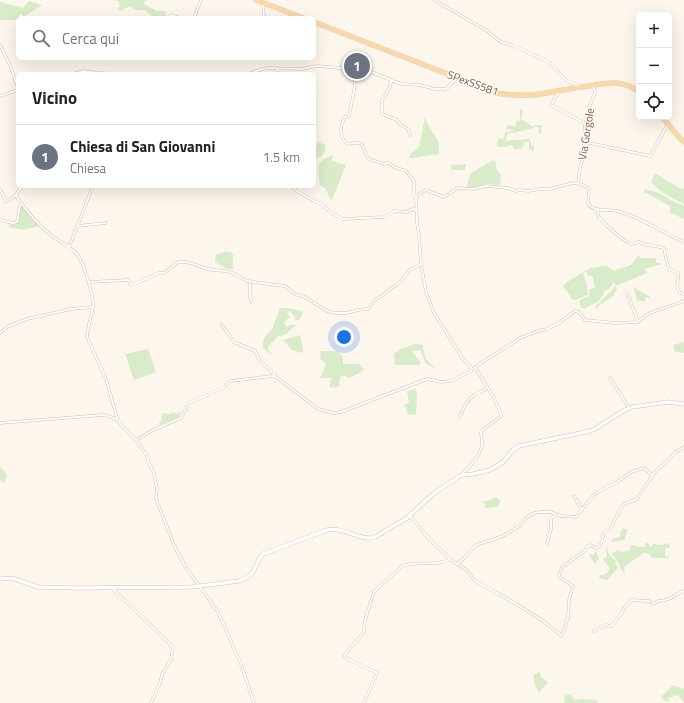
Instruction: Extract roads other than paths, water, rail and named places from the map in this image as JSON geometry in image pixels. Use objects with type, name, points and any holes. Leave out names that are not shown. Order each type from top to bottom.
[{"type":"main road","points":[[256,0],[298,16]]},
{"type":"main road","name":"SPexSS581","points":[[316,23],[496,92],[518,95],[533,95],[607,83],[627,85],[636,90]]},
{"type":"main road","points":[[665,120],[684,142]]},
{"type":"street","points":[[195,16],[201,0]]},
{"type":"street","points":[[434,0],[486,30],[501,42],[546,60],[552,64],[566,80],[582,87]]},
{"type":"street","points":[[263,3],[264,16]]},
{"type":"street","points":[[171,14],[176,16]]},
{"type":"street","points":[[0,45],[10,65],[16,83]]},
{"type":"street","points":[[254,72],[262,69],[302,69],[323,66],[369,71],[401,84],[420,85],[435,89],[446,89],[457,78]]},
{"type":"street","points":[[0,578],[15,580],[38,587],[112,588],[199,587],[244,579],[252,574],[263,554],[327,530],[337,529],[364,538],[372,538],[410,516],[433,494],[462,475],[475,461],[482,446],[482,430],[501,416],[501,412],[494,398],[473,368],[463,359],[432,308],[426,292],[421,264],[414,181],[406,171],[394,167],[389,163],[384,164],[368,158],[361,144],[348,144],[344,141],[342,122],[345,117],[349,116],[356,70]]},
{"type":"street","points":[[79,72],[92,72]]},
{"type":"street","points":[[392,80],[382,101],[382,114],[397,120],[408,129],[410,135]]},
{"type":"street","name":"Via Gorgole","points":[[578,184],[583,158],[589,107],[595,93],[592,85]]},
{"type":"street","points":[[0,96],[16,90]]},
{"type":"street","points":[[559,90],[551,106],[586,124]]},
{"type":"street","points":[[585,142],[650,156],[668,124]]},
{"type":"street","points":[[416,196],[426,190],[444,198],[458,188],[473,189],[486,186],[528,192],[569,184],[584,185],[588,188],[588,204],[590,206],[597,209],[616,211],[633,216],[684,242]]},
{"type":"street","points":[[0,189],[6,200],[9,200],[16,195],[21,188]]},
{"type":"street","points":[[69,247],[92,188]]},
{"type":"street","points":[[294,188],[298,192],[324,206],[330,212],[343,219],[384,217],[395,211],[406,212],[417,210]]},
{"type":"street","points":[[16,195],[38,224],[52,236],[76,252],[79,256],[89,282],[93,302],[87,337],[104,374],[118,420],[146,453],[154,474],[157,488],[156,498],[174,545],[185,566],[218,612],[241,664],[254,703]]},
{"type":"street","points":[[0,220],[13,224],[16,222],[21,203]]},
{"type":"street","points":[[597,209],[599,218],[621,238],[629,243],[633,244],[639,242],[646,245],[664,248],[670,269],[678,273],[679,276],[677,288],[680,293],[684,294]]},
{"type":"street","points":[[77,226],[106,223]]},
{"type":"street","points":[[89,282],[128,280],[132,285],[159,273],[164,273],[179,262],[185,262],[208,269],[223,270],[250,281],[285,286],[295,294],[305,297],[327,311],[340,314],[367,309],[375,300],[397,285],[410,270],[421,264]]},
{"type":"street","points":[[250,281],[251,302]]},
{"type":"street","points":[[626,293],[638,322]]},
{"type":"street","points":[[221,324],[234,342],[255,351],[260,361],[275,376],[318,409],[336,413],[427,379],[441,382],[452,381],[471,371],[473,368],[520,338],[547,329],[559,323],[575,311],[579,312],[585,320],[631,323],[638,322],[650,313],[684,301]]},
{"type":"street","points":[[0,333],[9,326],[27,319],[71,309],[93,307]]},
{"type":"street","points":[[136,440],[153,430],[181,418],[189,402],[225,386],[230,381],[275,376]]},
{"type":"street","points":[[610,378],[629,408]]},
{"type":"street","points":[[459,418],[469,400],[487,388]]},
{"type":"street","points":[[462,475],[490,470],[503,462],[513,450],[523,445],[595,429],[629,408],[635,406],[668,402],[684,404]]},
{"type":"street","points":[[0,423],[103,415],[118,420]]},
{"type":"street","points":[[410,516],[434,543],[457,564],[468,571],[475,581],[515,603],[543,621],[561,636],[568,618],[569,600],[572,586],[561,578],[559,574],[562,567],[590,545],[596,548],[598,547],[601,544],[604,532],[610,529],[620,508],[624,504],[637,499],[652,475],[684,446]]},
{"type":"street","points":[[457,564],[476,545],[503,536],[521,525],[525,519],[534,514],[540,512],[551,512],[565,517],[576,517],[595,494],[618,482],[631,472],[644,468],[652,475]]},
{"type":"street","points":[[574,496],[582,510]]},
{"type":"street","points":[[547,543],[552,519],[556,514]]},
{"type":"street","points":[[364,703],[377,673],[344,656],[364,632],[365,620],[374,592],[402,566],[426,562],[438,563],[451,559]]},
{"type":"street","points":[[112,588],[173,648],[171,660],[163,672],[151,703]]},
{"type":"street","points":[[594,631],[606,625],[612,625],[631,600],[649,601],[653,604],[658,601],[672,598],[684,590]]},
{"type":"place","name":"Chiesa di San Giovanni","points":[[357,66]]}]
